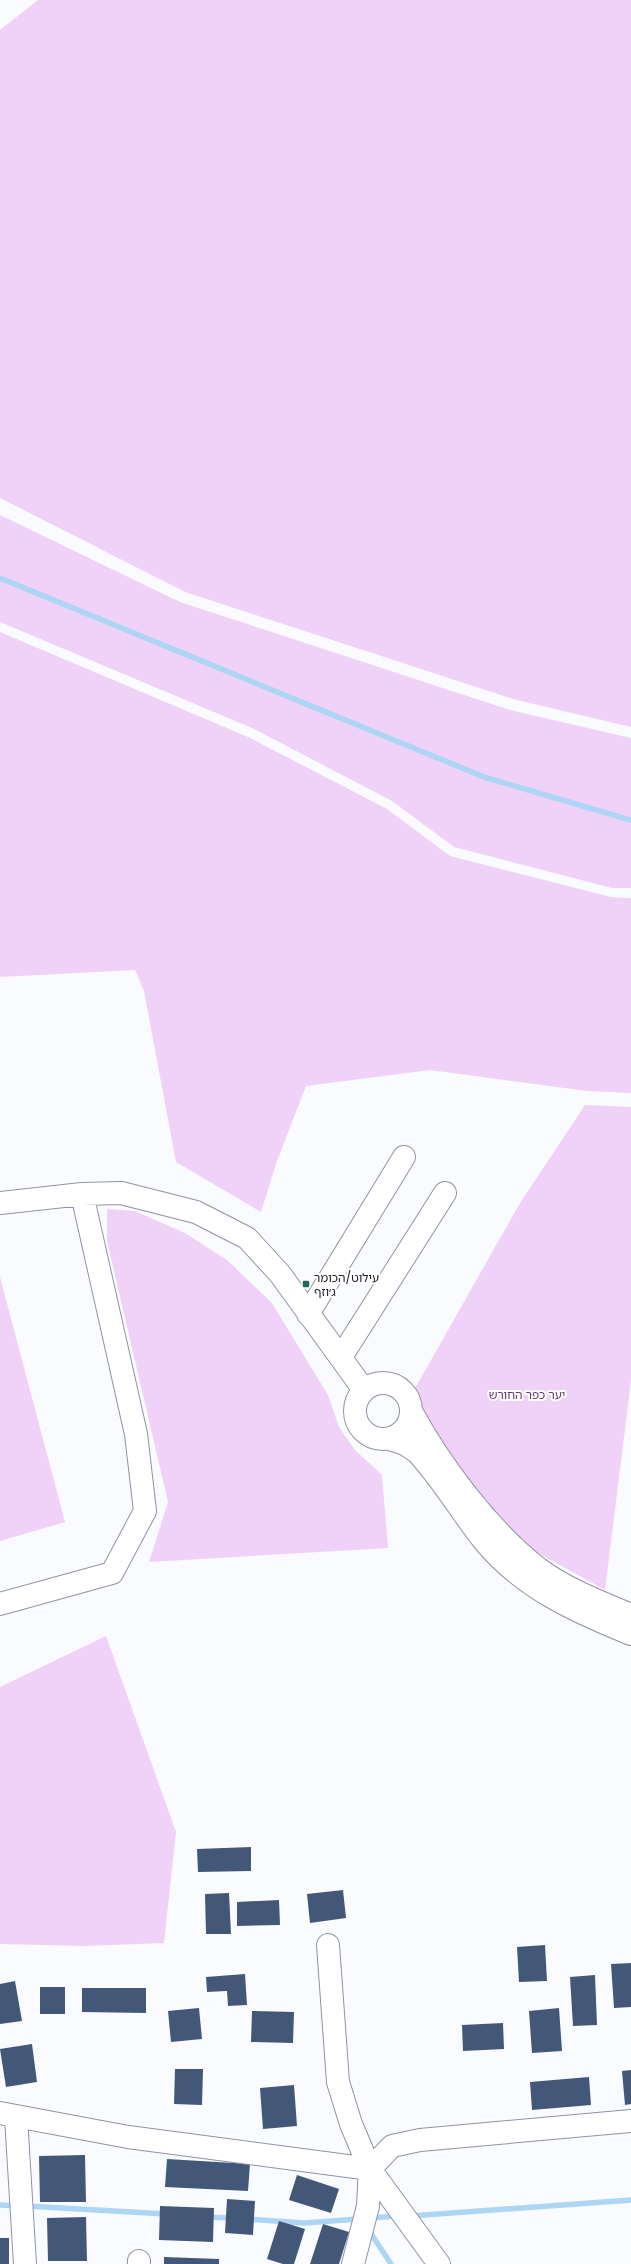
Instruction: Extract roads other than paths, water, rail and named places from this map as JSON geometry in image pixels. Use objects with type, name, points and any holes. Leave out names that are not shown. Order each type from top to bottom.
[{"type":"street","points":[[308,1314],[404,1158]]},
{"type":"street","points":[[341,1357],[446,1192]]},
{"type":"street","points":[[0,1203],[82,1194],[121,1193],[196,1212],[247,1238],[280,1274],[364,1390]]},
{"type":"street","points":[[0,1604],[112,1573],[145,1511],[136,1434],[82,1194]]},
{"type":"street","points":[[631,1615],[562,1584],[540,1569],[519,1551],[480,1511],[429,1442],[411,1411],[408,1399],[403,1391],[395,1385],[385,1383],[375,1384],[364,1390],[354,1407],[358,1426],[370,1437],[380,1440],[390,1439],[405,1444],[422,1457],[485,1542],[522,1579],[567,1606],[631,1634]]},
{"type":"street","points":[[390,1439],[405,1429],[410,1421],[411,1411]]},
{"type":"street","points":[[328,1945],[338,2082],[351,2124],[370,2169],[439,2264]]},
{"type":"street","points":[[25,2264],[8,2115],[128,2138],[370,2169]]},
{"type":"street","points":[[353,2264],[368,2206],[370,2169],[392,2146],[420,2140],[631,2121]]},
{"type":"waterway","points":[[0,578],[484,777],[631,820]]},
{"type":"waterway","points":[[410,2216],[631,2200]]},
{"type":"waterway","points":[[0,2205],[16,2206]]},
{"type":"waterway","points":[[27,2206],[166,2214]]},
{"type":"waterway","points":[[370,2218],[397,2216]]},
{"type":"waterway","points":[[206,2217],[232,2218]]},
{"type":"waterway","points":[[246,2219],[304,2223],[359,2219]]},
{"type":"waterway","points":[[368,2229],[391,2264]]},
{"type":"place","name":"עילוט/הכומר ג׳וזף","points":[[306,1284]]},
{"type":"park label","name":"יער כפר החורש","points":[[527,1394]]}]
